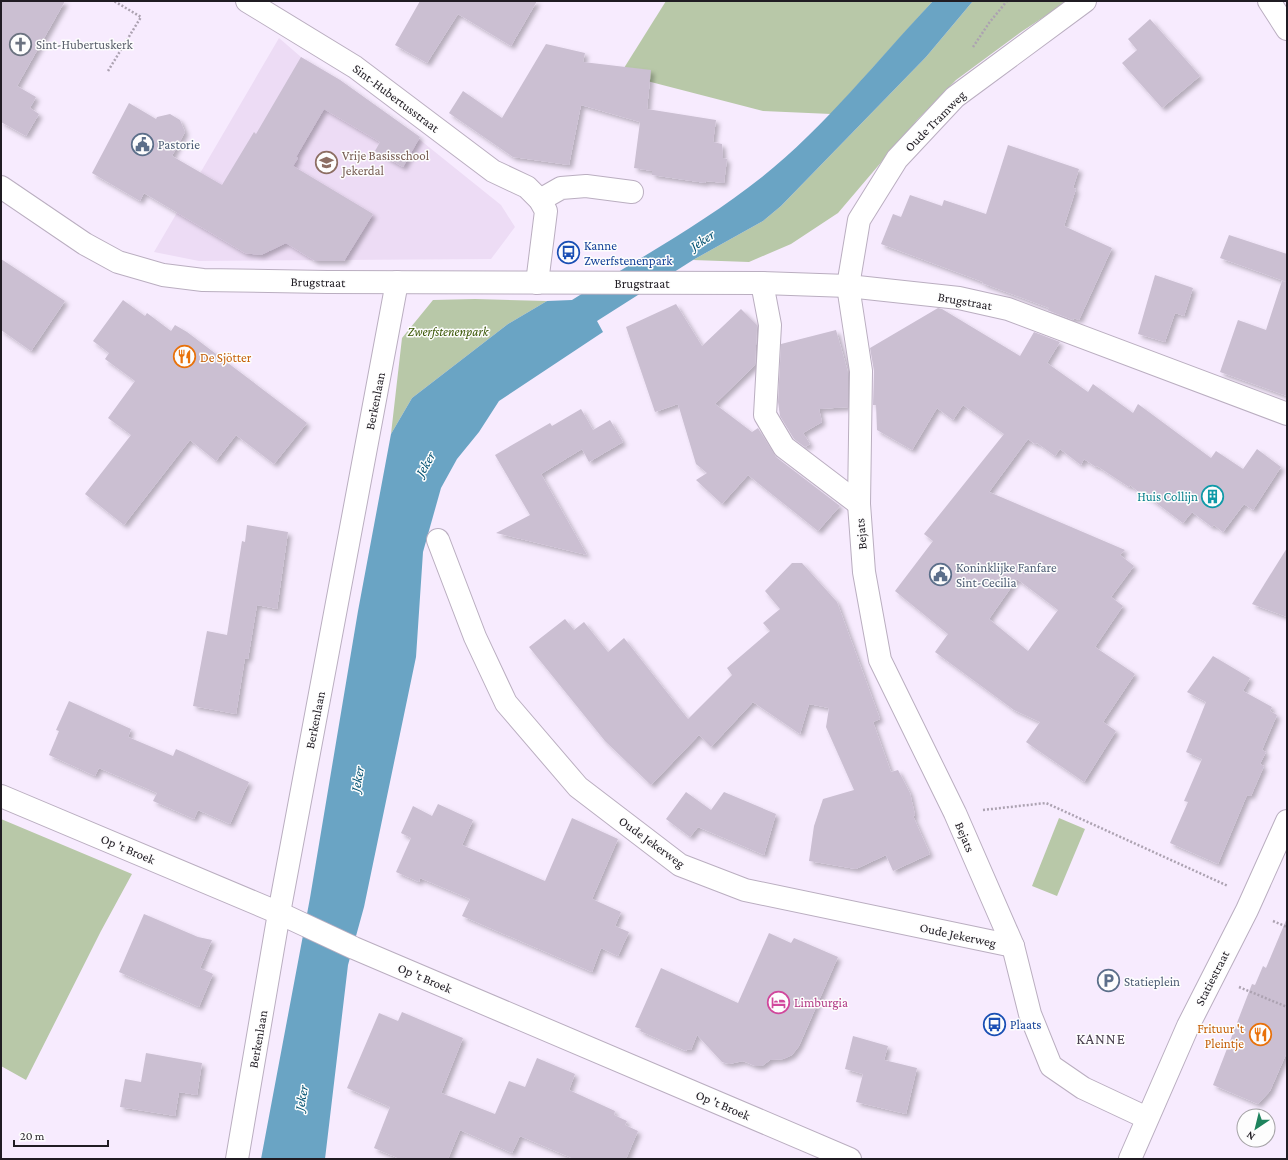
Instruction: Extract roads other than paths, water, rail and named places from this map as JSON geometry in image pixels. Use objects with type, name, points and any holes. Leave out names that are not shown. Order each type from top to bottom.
[{"type":"street","name":"Sint-Hubertusstraat","points":[[248,1],[355,67],[493,171],[527,187],[540,200]]},
{"type":"street","name":"Oude Tramweg","points":[[848,286],[859,220],[896,159],[955,97],[1085,1]]},
{"type":"street","points":[[1270,1],[1287,29]]},
{"type":"street","points":[[537,283],[546,211],[540,200],[561,188],[586,186],[632,192]]},
{"type":"street","name":"Brugstraat","points":[[1,187],[85,244],[118,262],[163,275],[203,280],[595,284],[762,283],[848,286],[959,298],[1008,309],[1287,414]]},
{"type":"street","name":"Berkenlaan","points":[[237,1159],[288,917],[397,282]]},
{"type":"street","name":"Bejats","points":[[762,283],[770,325],[765,414],[784,447],[859,504]]},
{"type":"street","name":"Bejats","points":[[848,286],[861,371],[859,504],[864,572],[880,660],[955,813],[1013,946],[1030,1014],[1051,1066],[1083,1088],[1147,1118]]},
{"type":"street","name":"Oude Jekerweg","points":[[438,540],[475,638],[506,703],[578,787],[680,865],[745,890],[1013,946]]},
{"type":"street","name":"Op 't Broek","points":[[1,796],[288,917],[354,948],[850,1159]]},
{"type":"street","name":"Statiestraat","points":[[1130,1159],[1188,1026],[1252,897],[1287,821]]},
{"type":"water","name":"Jeker","points":[[933,1],[973,1],[926,57],[781,206],[763,221],[693,260],[597,321],[603,332],[499,401],[479,432],[457,459],[441,488],[423,552],[416,657],[364,907],[348,965],[325,1159],[261,1159],[310,898],[358,611],[391,434],[412,398],[508,324],[547,301],[572,300],[693,226],[762,177],[808,136]]},
{"type":"place","name":"Sint-Hubertuskerk","points":[[21,44]]},
{"type":"place","name":"Pastorie","points":[[143,144]]},
{"type":"place","name":"Vrije Basisschool Jekerdal","points":[[327,162]]},
{"type":"place","name":"Kanne Zwerfstenenpark","points":[[568,252]]},
{"type":"place","name":"De Sjötter","points":[[185,357]]},
{"type":"place","name":"Huis Collijn","points":[[1213,496]]},
{"type":"place","name":"Koninklijke Fanfare Sint-Cecilia","points":[[941,574]]},
{"type":"place","name":"Statieplein","points":[[1108,981]]},
{"type":"place","name":"Limburgia","points":[[778,1002]]},
{"type":"place","name":"Plaats","points":[[994,1024]]},
{"type":"place","name":"Frituur 't Pleintje","points":[[1260,1035]]},
{"type":"district","name":"KANNE","points":[[1101,1039]]},
{"type":"park label","name":"Zwerfstenenpark","points":[[448,331]]}]
